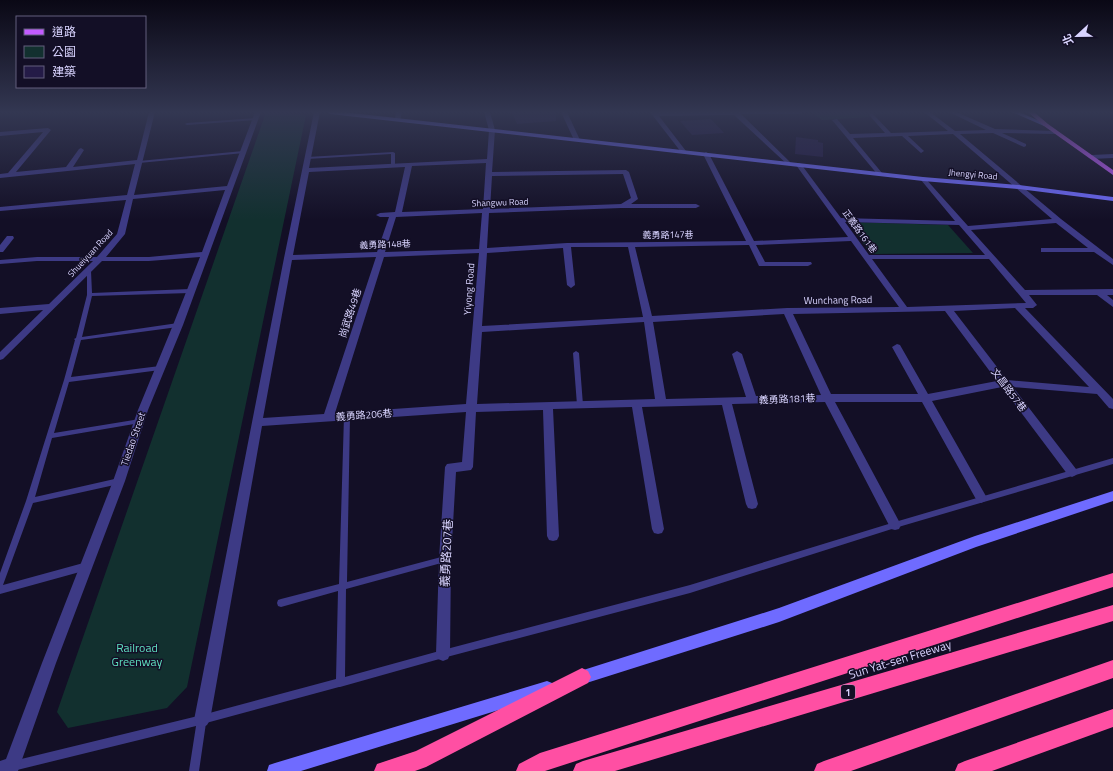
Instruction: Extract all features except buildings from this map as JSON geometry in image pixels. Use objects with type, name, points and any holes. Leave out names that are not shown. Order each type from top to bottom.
[{"type":"highway","points":[[526,771],[540,763],[1113,580]]},
{"type":"highway","name":"Sun Yat-sen Freeway","points":[[583,771],[1113,613]]},
{"type":"highway","points":[[824,771],[1113,669]]},
{"type":"highway","points":[[384,771],[419,760],[582,677]]},
{"type":"highway","points":[[965,771],[1113,718]]},
{"type":"main road","points":[[1078,148],[1113,174]]},
{"type":"street","points":[[10,175],[33,148]]},
{"type":"street","name":"Shueiyuan Road","points":[[0,357],[50,307],[89,271],[121,234],[143,148]]},
{"type":"street","name":"Tiedao Street","points":[[7,769],[119,481],[140,421],[245,148]]},
{"type":"street","points":[[202,720],[309,148]]},
{"type":"street","name":"Yiyong Road","points":[[467,467],[490,148]]},
{"type":"street","name":"Jhengyi Road","points":[[654,148],[923,179],[1019,187],[1113,199]]},
{"type":"street","points":[[772,148],[788,163]]},
{"type":"street","points":[[858,148],[880,174]]},
{"type":"street","points":[[918,148],[921,151]]},
{"type":"street","points":[[973,148],[1058,221],[1111,260]]},
{"type":"street","points":[[67,170],[81,150]]},
{"type":"street","points":[[706,154],[762,264],[808,264]]},
{"type":"street","points":[[1091,157],[1113,156]]},
{"type":"street","points":[[305,170],[393,164],[409,165],[489,161]]},
{"type":"street","points":[[0,176],[139,162]]},
{"type":"street","name":"正義路161巷","points":[[799,164],[905,310]]},
{"type":"street","name":"尚武路49巷","points":[[328,418],[381,254],[396,214],[409,165]]},
{"type":"street","points":[[489,174],[626,172],[635,199],[620,206]]},
{"type":"street","name":"Wunchang Road","points":[[477,329],[787,312],[905,310],[1033,305],[923,179]]},
{"type":"street","points":[[0,209],[229,188]]},
{"type":"street","name":"Shangwu Road","points":[[380,215],[620,206],[696,206]]},
{"type":"street","points":[[839,220],[964,225],[1058,221]]},
{"type":"street","points":[[0,250],[10,238]]},
{"type":"street","name":"義勇路147巷","points":[[483,251],[567,245],[751,243],[853,238]]},
{"type":"street","points":[[631,244],[648,319],[661,402]]},
{"type":"street","points":[[567,245],[571,285]]},
{"type":"street","points":[[1044,250],[1097,250]]},
{"type":"street","name":"義勇路148巷","points":[[288,258],[483,251]]},
{"type":"street","points":[[0,262],[37,259],[149,259],[205,254]]},
{"type":"street","points":[[866,257],[991,257]]},
{"type":"street","points":[[1100,292],[1113,304]]},
{"type":"street","points":[[1023,293],[1113,292]]},
{"type":"street","points":[[1016,305],[1113,404]]},
{"type":"street","points":[[0,311],[50,307]]},
{"type":"street","name":"文昌路57巷","points":[[947,308],[1072,472]]},
{"type":"street","points":[[787,312],[828,398],[895,525]]},
{"type":"street","points":[[897,347],[981,498]]},
{"type":"street","points":[[737,354],[753,401]]},
{"type":"street","name":"義勇路181巷","points":[[471,408],[828,398],[926,398],[1003,383],[1100,391]]},
{"type":"street","points":[[726,401],[752,504]]},
{"type":"street","points":[[636,403],[658,529]]},
{"type":"street","points":[[548,406],[553,536]]},
{"type":"street","name":"義勇路206巷","points":[[257,422],[471,408]]},
{"type":"street","name":"義勇路207巷","points":[[442,654],[445,559],[451,467],[467,467]]},
{"type":"street","points":[[275,771],[779,615],[975,542],[1113,496]]},
{"type":"lane","points":[[139,162],[243,152]]},
{"type":"lane","points":[[307,158],[394,152],[393,164]]},
{"type":"lane","points":[[0,584],[30,501],[67,380],[90,295],[89,271]]},
{"type":"lane","points":[[90,295],[190,291]]},
{"type":"lane","points":[[77,339],[178,325]]},
{"type":"lane","points":[[576,353],[580,405]]},
{"type":"lane","points":[[67,380],[160,368]]},
{"type":"lane","points":[[340,683],[348,416]]},
{"type":"lane","points":[[50,436],[140,421]]},
{"type":"lane","points":[[7,769],[202,720],[442,654],[690,589],[981,498],[1113,461]]},
{"type":"lane","points":[[30,501],[119,481]]},
{"type":"lane","points":[[281,603],[342,588],[445,559]]},
{"type":"lane","points":[[0,590],[86,566]]},
{"type":"lane","points":[[194,771],[202,720]]},
{"type":"green space","name":"Railroad Greenway","points":[[253,148],[299,148],[187,687],[167,708],[68,728],[57,712]]},
{"type":"green space","points":[[848,222],[948,225],[973,253],[871,254]]}]
